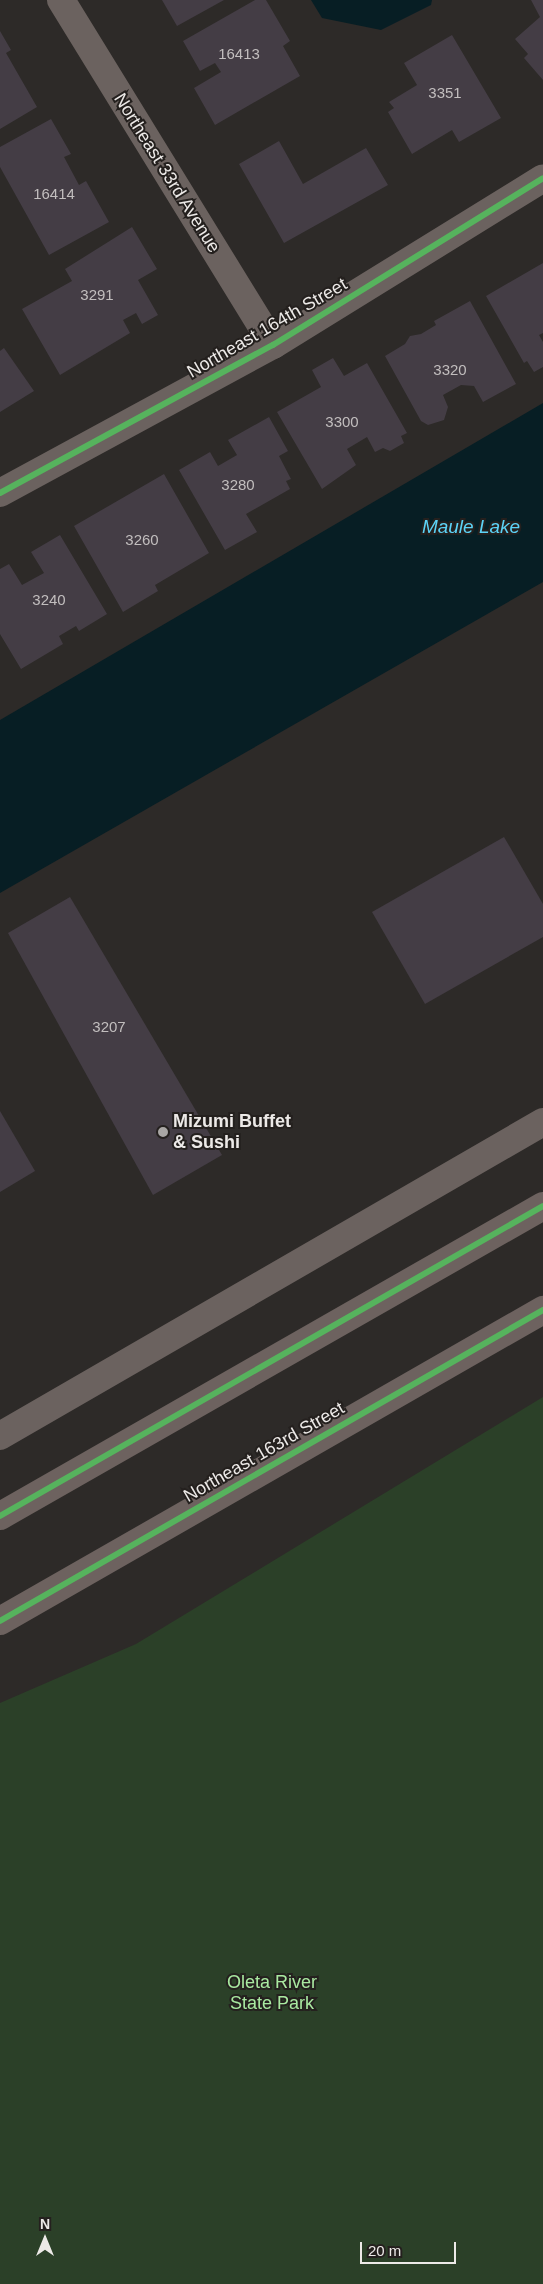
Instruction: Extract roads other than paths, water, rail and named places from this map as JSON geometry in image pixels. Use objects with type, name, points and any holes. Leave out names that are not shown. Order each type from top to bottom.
[{"type":"main road","points":[[0,1516],[543,1206]]},
{"type":"main road","name":"Northeast 163rd Street","points":[[0,1621],[543,1310]]},
{"type":"street","name":"Northeast 33rd Avenue","points":[[61,0],[274,345]]},
{"type":"street","name":"Northeast 164th Street","points":[[0,493],[274,345],[543,178]]},
{"type":"street","points":[[0,1436],[543,1122]]},
{"type":"water","points":[[311,0],[432,0],[431,5],[381,30],[322,18]]},
{"type":"water","name":"Maule Lake","points":[[543,403],[543,582],[0,893],[0,720]]},
{"type":"place","name":"Mizumi Buffet & Sushi","points":[[163,1132]]},
{"type":"park label","name":"Oleta River State Park","points":[[272,1994]]}]
